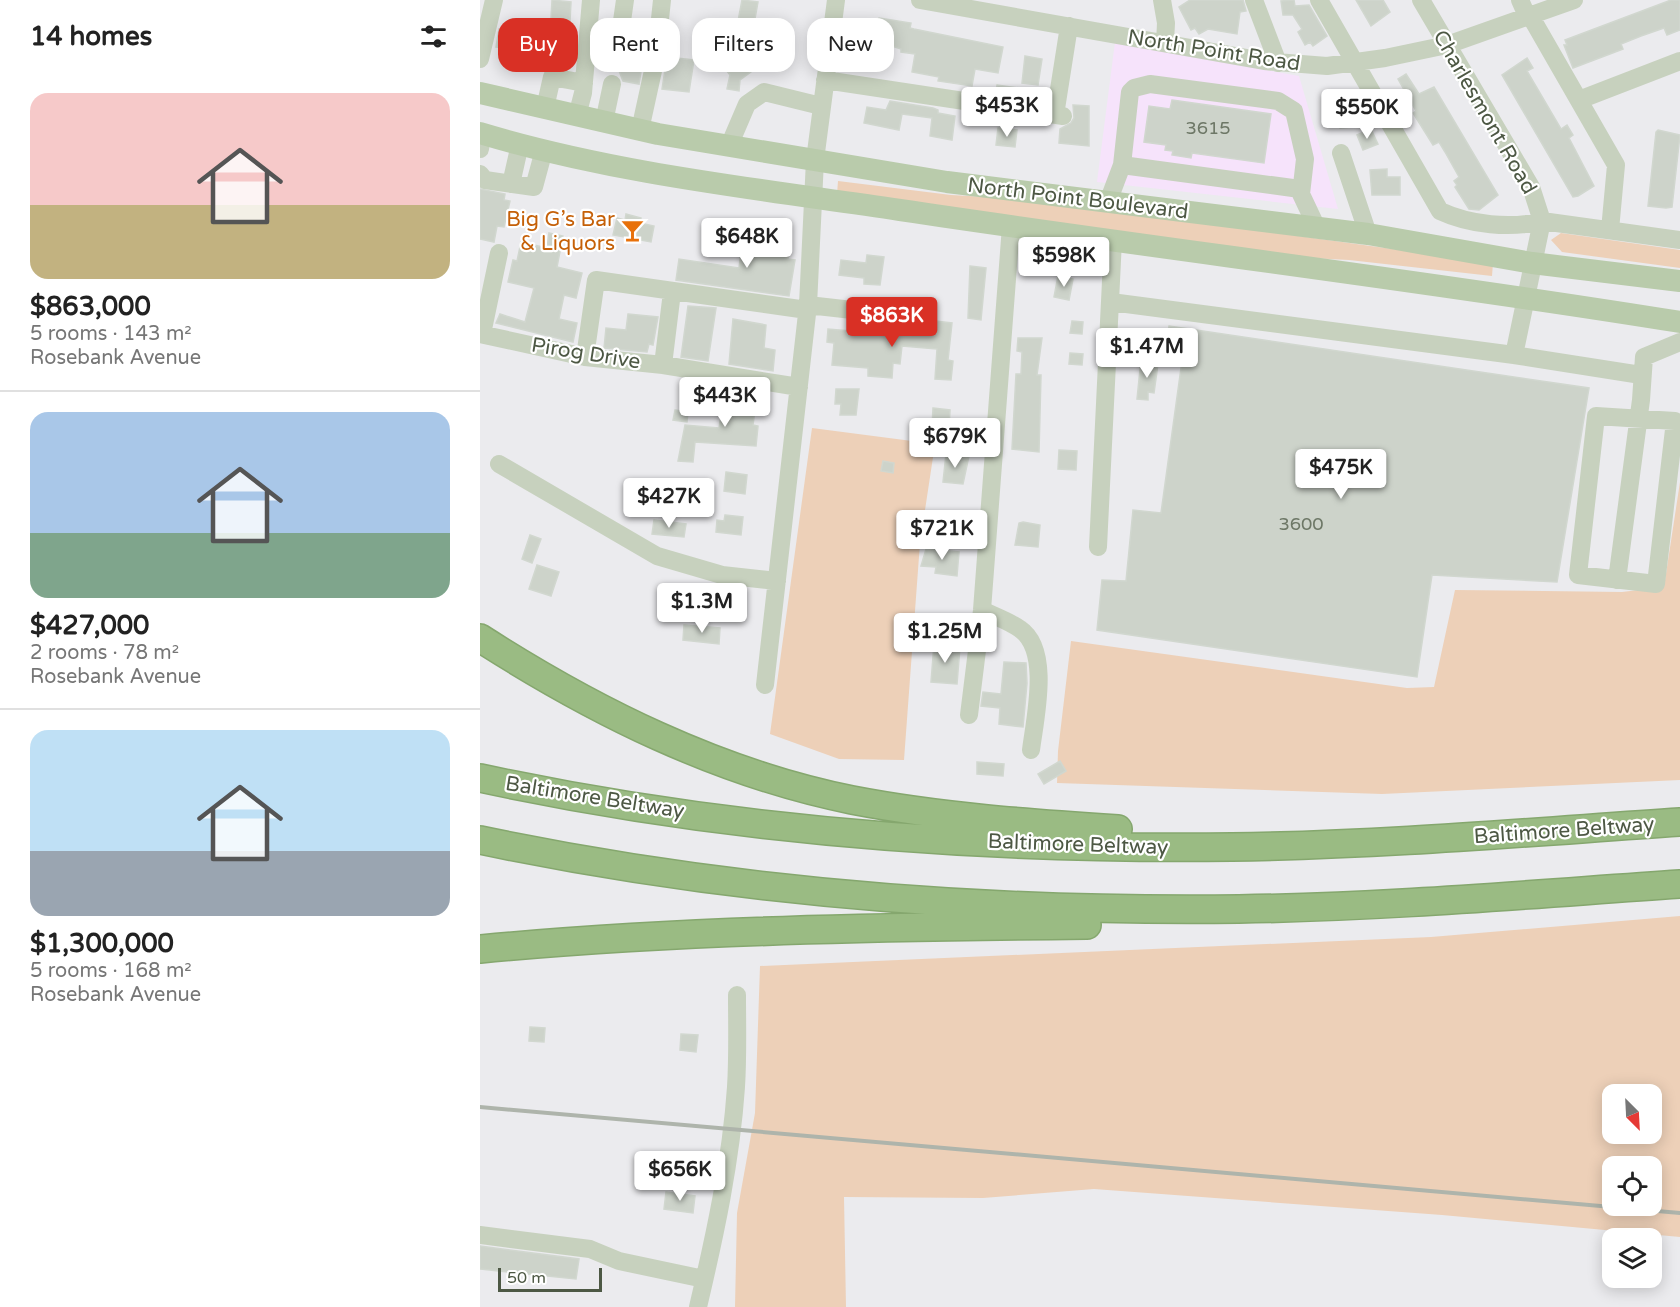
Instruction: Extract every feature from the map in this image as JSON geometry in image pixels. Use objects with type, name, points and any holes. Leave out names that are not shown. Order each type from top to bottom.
[{"type":"highway","points":[[480,622],[617,717]]},
{"type":"highway","points":[[480,638],[531,670],[617,717],[700,754],[749,772],[851,800],[968,817],[1155,831],[1431,839]]},
{"type":"highway","name":"Baltimore Beltway","points":[[480,778],[616,803],[876,835],[1129,847],[1300,845],[1431,839],[1680,822]]},
{"type":"highway","points":[[480,840],[616,865],[865,896],[1114,909],[1239,909],[1381,905],[1680,884]]},
{"type":"highway","points":[[480,949],[556,942],[858,927],[1274,921],[1382,915],[1471,898]]},
{"type":"highway","points":[[480,942],[556,942]]},
{"type":"main road","name":"North Point Boulevard","points":[[480,93],[640,130],[947,182],[1368,234],[1532,263],[1680,280]]},
{"type":"main road","name":"North Point Boulevard","points":[[481,139],[520,144],[694,180],[1526,297],[1680,322]]},
{"type":"street","points":[[480,59],[494,0]]},
{"type":"street","points":[[577,116],[584,83],[591,0]]},
{"type":"street","points":[[622,18],[625,0]]},
{"type":"street","points":[[640,130],[656,57],[662,0]]},
{"type":"street","points":[[765,685],[808,308],[815,160],[836,0]]},
{"type":"street","name":"North Point Road","points":[[920,0],[951,3],[1278,63],[1327,66],[1356,63],[1447,45],[1574,0]]},
{"type":"street","points":[[1162,0],[1166,22],[1165,43]]},
{"type":"street","points":[[1254,0],[1278,63]]},
{"type":"street","points":[[1319,0],[1440,212],[1450,216],[1514,226],[1542,221],[1680,240]]},
{"type":"street","name":"Charlesmont Road","points":[[1421,0],[1531,187],[1542,221],[1514,355]]},
{"type":"street","points":[[1520,0],[1616,165],[1610,230]]},
{"type":"street","points":[[825,80],[1059,115],[1069,26]]},
{"type":"street","points":[[1579,100],[1680,61]]},
{"type":"street","points":[[545,108],[552,78],[584,83]]},
{"type":"street","points":[[604,122],[612,84]]},
{"type":"street","points":[[1108,202],[1122,165],[1130,93],[1143,84],[1278,101],[1294,111],[1304,150],[1300,189],[1317,228]]},
{"type":"street","points":[[729,146],[747,104],[764,92],[821,106]]},
{"type":"street","points":[[510,184],[520,144]]},
{"type":"street","points":[[480,174],[485,180],[534,187],[544,150]]},
{"type":"street","points":[[1341,153],[1368,234]]},
{"type":"street","points":[[1122,165],[1300,189]]},
{"type":"street","points":[[969,715],[982,610],[1011,226]]},
{"type":"street","points":[[1098,547],[1113,240]]},
{"type":"street","points":[[481,334],[499,253]]},
{"type":"street","points":[[585,357],[596,280],[672,292],[808,308],[897,315]]},
{"type":"street","points":[[663,365],[672,292]]},
{"type":"street","points":[[1111,302],[1514,355],[1641,375]]},
{"type":"street","name":"Pirog Drive","points":[[481,334],[585,357],[663,365],[799,387]]},
{"type":"street","points":[[1617,580],[1639,418],[1644,357],[1680,342]]},
{"type":"street","points":[[1596,416],[1639,418],[1675,421],[1656,584],[1578,575],[1596,416]]},
{"type":"street","points":[[499,464],[657,556],[722,575],[777,581]]},
{"type":"street","points":[[982,610],[1022,629],[1033,645],[1040,670],[1031,750]]},
{"type":"street","points":[[698,1307],[720,1206],[732,1129],[736,1085],[737,995]]},
{"type":"street","points":[[480,1235],[590,1249],[619,1261],[704,1279]]},
{"type":"shaded area","points":[[1115,42],[1299,76],[1338,209],[1097,182]]},
{"type":"shaded area","points":[[838,181],[951,195],[1040,200],[1493,263],[1492,276],[1349,260],[1290,257],[837,194]]},
{"type":"shaded area","points":[[1561,233],[1680,250],[1680,268],[1562,252],[1551,240]]},
{"type":"shaded area","points":[[812,428],[935,444],[920,543],[904,760],[839,759],[770,734]]},
{"type":"shaded area","points":[[1680,482],[1680,780],[1382,794],[1057,783],[1058,751],[1071,641],[1407,688],[1434,687],[1455,590],[1622,592],[1664,587]]},
{"type":"shaded area","points":[[1680,916],[1680,1237],[1662,1235],[1662,1228],[1602,1230],[1442,1215],[1094,1189],[983,1198],[844,1197],[846,1307],[735,1307],[737,1213],[755,1113],[760,966],[1431,937]]},
{"type":"building","points":[[552,0],[571,2],[570,18],[551,18]]},
{"type":"building","points":[[742,0],[758,2],[755,18],[739,18]]},
{"type":"building","points":[[1190,0],[1243,0],[1246,11],[1240,12],[1237,34],[1208,29],[1199,34],[1195,28],[1191,30],[1179,7]]},
{"type":"building","points":[[1294,0],[1295,6],[1309,5],[1327,36],[1313,46],[1310,42],[1305,45],[1298,32],[1302,29],[1293,15],[1283,15],[1281,1]]},
{"type":"building","points":[[1356,0],[1383,0],[1390,12],[1371,26]]},
{"type":"building","points":[[1671,0],[1680,0],[1680,30],[1667,35],[1664,28],[1641,36],[1621,44],[1623,49],[1573,68],[1564,45],[1567,45],[1565,40]]},
{"type":"building","points":[[894,20],[911,23],[910,28],[914,29],[1003,47],[998,73],[975,69],[972,86],[938,81],[939,77],[912,72],[915,54],[901,52],[901,49],[895,47]]},
{"type":"building","points":[[1025,56],[1042,59],[1038,85],[1022,83]]},
{"type":"building","points":[[680,58],[692,60],[689,92],[662,89],[665,72],[680,72]]},
{"type":"building","points":[[1527,58],[1533,68],[1527,71],[1561,129],[1567,125],[1573,135],[1569,138],[1594,186],[1578,196],[1573,197],[1502,75]]},
{"type":"building","points":[[620,72],[641,72],[639,84],[623,81]]},
{"type":"building","points":[[728,72],[751,72],[740,80],[739,91],[727,89],[730,75]]},
{"type":"building","points":[[1406,74],[1419,94],[1434,87],[1498,195],[1479,210],[1469,209],[1455,187],[1457,185],[1454,181],[1459,177],[1445,152],[1439,142],[1433,145],[1413,113],[1416,111],[1398,79]]},
{"type":"building","points":[[997,85],[1026,89],[1024,99],[996,95]]},
{"type":"building","points":[[1172,100],[1271,114],[1264,163],[1192,153],[1191,158],[1172,155],[1173,151],[1165,150],[1166,145],[1144,142],[1149,106],[1170,109]]},
{"type":"building","points":[[1345,100],[1351,127],[1340,128],[1334,102]]},
{"type":"building","points":[[890,101],[933,108],[938,110],[938,113],[955,116],[952,140],[930,136],[932,118],[902,114],[899,130],[864,123],[867,107],[886,110]]},
{"type":"building","points":[[1073,105],[1089,106],[1089,146],[1059,143],[1060,129],[1071,123],[1074,118]]},
{"type":"building","points":[[998,128],[1017,130],[1015,147],[996,145]]},
{"type":"building","points":[[1371,129],[1378,144],[1363,150],[1357,135]]},
{"type":"building","points":[[1658,130],[1680,135],[1672,207],[1666,208],[1648,206]]},
{"type":"building","points":[[1387,169],[1387,177],[1400,177],[1400,195],[1372,195],[1370,170]]},
{"type":"building","points":[[480,189],[505,194],[504,200],[510,201],[504,227],[497,226],[494,242],[480,239]]},
{"type":"building","name":"Big G’s Bar & Liquors","points":[[626,214],[641,218],[640,223],[654,226],[651,242],[613,235],[617,218],[625,220]]},
{"type":"building","points":[[549,233],[563,236],[557,267],[582,273],[576,298],[564,295],[559,319],[577,323],[573,342],[496,323],[500,314],[525,322],[534,288],[508,282],[513,260],[517,261],[521,242],[547,248]]},
{"type":"building","points":[[743,236],[790,242],[788,259],[795,260],[789,296],[676,280],[679,259],[739,268]]},
{"type":"building","points":[[867,255],[884,257],[880,285],[864,284],[864,278],[839,275],[841,260],[866,263]]},
{"type":"building","points":[[970,266],[986,268],[981,320],[968,318]]},
{"type":"building","points":[[1058,276],[1073,279],[1069,300],[1054,297]]},
{"type":"building","points":[[688,306],[716,308],[708,361],[681,357]]},
{"type":"building","points":[[628,314],[658,317],[653,345],[649,344],[647,352],[604,348],[606,328],[626,330]]},
{"type":"building","points":[[733,319],[766,325],[764,348],[775,350],[773,371],[729,364]]},
{"type":"building","points":[[918,319],[952,323],[948,360],[953,361],[951,380],[935,379],[937,349],[902,346],[900,364],[893,363],[892,378],[868,376],[868,368],[832,365],[834,343],[827,342],[828,329],[911,336],[912,323],[918,324]]},
{"type":"building","points":[[1072,321],[1083,322],[1082,334],[1070,333]]},
{"type":"building","points":[[1169,326],[1589,388],[1557,582],[1432,575],[1417,677],[1097,630],[1102,580],[1126,581],[1133,510],[1161,513],[1185,339],[1168,336]]},
{"type":"building","points":[[1018,338],[1042,338],[1037,375],[1041,375],[1039,452],[1012,449],[1016,374],[1021,374],[1022,352],[1017,351]]},
{"type":"building","points":[[1123,341],[1148,345],[1146,357],[1122,355]]},
{"type":"building","points":[[1070,353],[1083,354],[1082,365],[1069,364]]},
{"type":"building","points":[[1141,360],[1158,364],[1154,393],[1148,392],[1148,400],[1137,399]]},
{"type":"building","points":[[836,389],[859,389],[856,415],[840,415],[841,404],[835,404]]},
{"type":"building","points":[[731,391],[757,395],[753,425],[758,426],[756,446],[695,442],[693,462],[678,461],[685,425],[719,428],[720,421],[727,422]]},
{"type":"building","points":[[933,408],[950,410],[949,428],[932,427]]},
{"type":"building","points":[[675,410],[688,412],[687,422],[673,420]]},
{"type":"building","points":[[1059,450],[1077,451],[1076,470],[1058,469]]},
{"type":"building","points":[[946,454],[969,456],[963,484],[943,482]]},
{"type":"building","points":[[883,461],[894,463],[893,473],[881,471]]},
{"type":"building","points":[[726,472],[747,475],[745,494],[724,491]]},
{"type":"building","points":[[725,515],[743,517],[741,535],[716,532],[717,520],[724,521]]},
{"type":"building","points":[[654,520],[686,524],[684,537],[652,534]]},
{"type":"building","points":[[1019,523],[1040,525],[1038,547],[1015,545]]},
{"type":"building","points":[[530,535],[541,539],[532,563],[522,559]]},
{"type":"building","points":[[926,549],[959,552],[957,576],[935,573],[936,567],[921,566]]},
{"type":"building","points":[[537,565],[559,572],[551,596],[529,589]]},
{"type":"building","points":[[684,625],[720,628],[719,644],[683,640]]},
{"type":"building","points":[[934,644],[960,647],[957,684],[931,682]]},
{"type":"building","points":[[1004,662],[1026,663],[1027,683],[1023,727],[999,724],[1000,708],[981,706],[983,692],[1001,694]]},
{"type":"building","points":[[1060,761],[1066,771],[1044,784],[1038,774]]},
{"type":"building","points":[[977,762],[1004,764],[1003,776],[977,774]]},
{"type":"building","points":[[530,1027],[545,1028],[544,1042],[529,1041]]},
{"type":"building","points":[[681,1034],[698,1035],[696,1052],[680,1050]]},
{"type":"building","points":[[666,1192],[695,1196],[693,1213],[664,1209]]},
{"type":"building","points":[[480,1246],[579,1259],[576,1279],[480,1269]]},
{"type":"railway","points":[[480,1107],[1680,1213]]},
{"type":"place","name":"Big G’s Bar & Liquors","points":[[633,231]]}]
